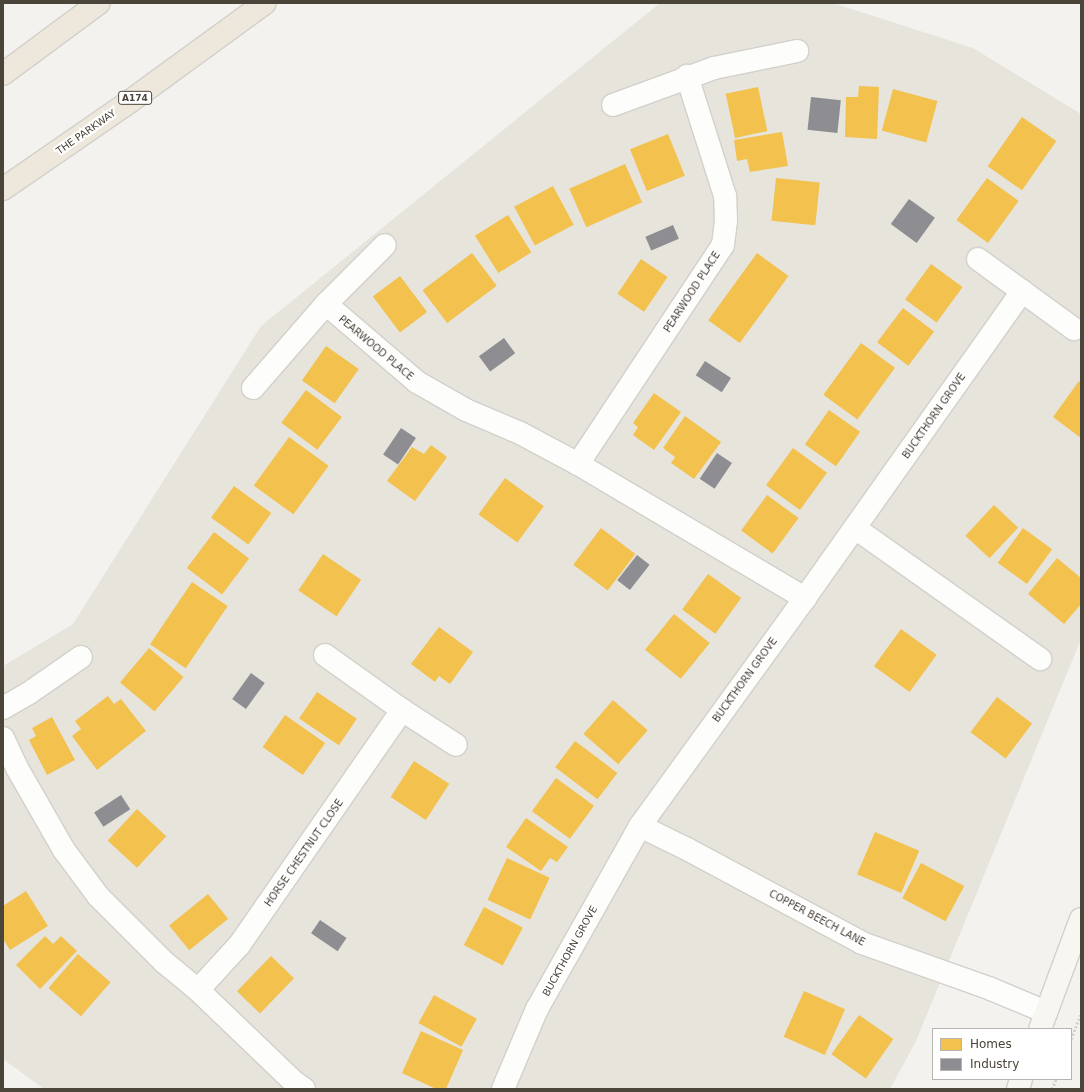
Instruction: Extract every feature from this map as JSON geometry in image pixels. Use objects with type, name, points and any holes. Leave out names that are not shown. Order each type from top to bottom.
[{"type":"highway","points":[[3,74],[99,3]]},
{"type":"highway","name":"THE PARKWAY","points":[[3,189],[129,102],[265,3]]},
{"type":"main road","points":[[1043,1020],[1081,919]]},
{"type":"street","points":[[613,105],[687,76],[714,68],[797,51]]},
{"type":"street","name":"PEARWOOD PLACE","points":[[578,464],[723,245],[726,220],[725,196],[687,76]]},
{"type":"street","points":[[253,388],[326,304],[385,245]]},
{"type":"street","points":[[978,259],[1074,329]]},
{"type":"street","name":"BUCKTHORN GROVE","points":[[503,1089],[537,1009],[640,826],[855,528],[1022,291]]},
{"type":"street","name":"PEARWOOD PLACE","points":[[326,304],[417,382],[466,410],[520,433],[578,464],[805,598]]},
{"type":"street","points":[[855,528],[1040,659]]},
{"type":"street","points":[[325,655],[402,710],[456,745]]},
{"type":"street","points":[[3,708],[29,694],[81,657]]},
{"type":"street","name":"HORSE CHESTNUT CLOSE","points":[[198,990],[240,944],[402,710]]},
{"type":"street","points":[[3,738],[17,768],[64,850],[98,896],[164,962],[198,990],[294,1082],[304,1089]]},
{"type":"street","name":"COPPER BEECH LANE","points":[[640,826],[687,849],[862,942],[991,989],[1043,1020]]},
{"type":"path","points":[[1072,1036],[1081,1013]]},
{"type":"shaded area","points":[[660,3],[833,3],[973,48],[1081,114],[1081,639],[916,1041],[890,1089],[44,1089],[3,1059],[3,666],[73,624],[261,326]]},
{"type":"building: Homes","points":[[859,86],[879,87],[877,139],[845,137],[846,97],[858,97]]},
{"type":"building: Homes","points":[[758,87],[767,131],[735,138],[726,94]]},
{"type":"building: Homes","points":[[893,89],[937,101],[926,142],[882,131]]},
{"type":"building: Homes","points":[[1022,117],[1056,141],[1022,190],[988,166]]},
{"type":"building: Homes","points":[[782,132],[788,166],[750,172],[747,159],[737,161],[734,140]]},
{"type":"building: Homes","points":[[668,134],[685,176],[647,191],[630,149]]},
{"type":"building: Homes","points":[[625,164],[642,202],[586,227],[569,189]]},
{"type":"building: Homes","points":[[776,178],[820,183],[815,225],[772,221]]},
{"type":"building: Homes","points":[[987,178],[1019,201],[988,243],[956,220]]},
{"type":"building: Homes","points":[[553,186],[574,225],[535,246],[514,207]]},
{"type":"building: Homes","points":[[508,215],[531,252],[498,273],[475,236]]},
{"type":"building: Homes","points":[[472,253],[497,286],[447,323],[422,290]]},
{"type":"building: Homes","points":[[757,253],[789,276],[740,343],[708,320]]},
{"type":"building: Homes","points":[[641,259],[668,277],[644,312],[618,294]]},
{"type":"building: Homes","points":[[931,264],[963,287],[937,323],[905,300]]},
{"type":"building: Homes","points":[[400,276],[427,312],[400,332],[373,296]]},
{"type":"building: Homes","points":[[903,308],[934,331],[908,366],[877,342]]},
{"type":"building: Homes","points":[[861,343],[895,368],[857,419],[823,395]]},
{"type":"building: Homes","points":[[326,346],[359,369],[335,403],[302,380]]},
{"type":"building: Homes","points":[[1079,381],[1081,383],[1081,438],[1053,417]]},
{"type":"building: Homes","points":[[306,390],[342,417],[317,450],[281,423]]},
{"type":"building: Homes","points":[[654,393],[681,412],[654,450],[633,435],[638,427],[633,423]]},
{"type":"building: Homes","points":[[829,410],[860,432],[836,466],[805,444]]},
{"type":"building: Homes","points":[[685,416],[721,442],[694,479],[671,463],[675,457],[663,448]]},
{"type":"building: Homes","points":[[289,437],[329,466],[293,514],[254,486]]},
{"type":"building: Homes","points":[[431,445],[447,457],[415,501],[387,481],[412,447],[424,454]]},
{"type":"building: Homes","points":[[793,448],[827,473],[800,510],[766,485]]},
{"type":"building: Homes","points":[[505,478],[544,506],[517,543],[479,514]]},
{"type":"building: Homes","points":[[234,486],[271,513],[248,545],[211,518]]},
{"type":"building: Homes","points":[[767,495],[799,518],[773,554],[741,531]]},
{"type":"building: Homes","points":[[994,505],[1018,528],[989,558],[965,536]]},
{"type":"building: Homes","points":[[601,528],[635,554],[608,591],[573,565]]},
{"type":"building: Homes","points":[[1023,528],[1052,549],[1027,584],[998,563]]},
{"type":"building: Homes","points":[[214,532],[249,558],[222,594],[187,568]]},
{"type":"building: Homes","points":[[323,554],[361,580],[337,616],[298,590]]},
{"type":"building: Homes","points":[[1057,558],[1081,578],[1081,604],[1064,624],[1028,594]]},
{"type":"building: Homes","points":[[708,574],[741,598],[715,634],[682,610]]},
{"type":"building: Homes","points":[[192,582],[228,606],[186,668],[150,644]]},
{"type":"building: Homes","points":[[674,614],[710,643],[681,679],[645,650]]},
{"type":"building: Homes","points":[[439,627],[473,652],[450,684],[439,676],[435,682],[411,664]]},
{"type":"building: Homes","points":[[901,629],[937,655],[910,692],[874,666]]},
{"type":"building: Homes","points":[[149,648],[183,677],[155,711],[120,682]]},
{"type":"building: Homes","points":[[317,692],[357,719],[339,745],[299,719]]},
{"type":"building: Homes","points":[[108,696],[114,704],[121,699],[146,731],[97,770],[72,736],[81,729],[75,721]]},
{"type":"building: Homes","points":[[997,697],[1032,723],[1006,759],[971,732]]},
{"type":"building: Homes","points":[[613,700],[648,730],[618,764],[583,734]]},
{"type":"building: Homes","points":[[285,715],[325,743],[303,775],[263,747]]},
{"type":"building: Homes","points":[[52,717],[75,760],[47,775],[29,740],[36,736],[32,728]]},
{"type":"building: Homes","points":[[575,741],[617,773],[597,799],[555,767]]},
{"type":"building: Homes","points":[[414,761],[449,784],[426,820],[391,797]]},
{"type":"building: Homes","points":[[556,778],[594,806],[570,839],[532,811]]},
{"type":"building: Homes","points":[[137,809],[166,836],[137,868],[108,840]]},
{"type":"building: Homes","points":[[526,818],[568,847],[557,862],[550,858],[541,871],[506,847]]},
{"type":"building: Homes","points":[[875,832],[919,851],[901,893],[857,874]]},
{"type":"building: Homes","points":[[507,858],[550,878],[530,920],[488,900]]},
{"type":"building: Homes","points":[[921,863],[964,886],[945,921],[902,898]]},
{"type":"building: Homes","points":[[26,891],[48,926],[10,950],[3,939],[3,906]]},
{"type":"building: Homes","points":[[208,894],[228,919],[189,950],[169,925]]},
{"type":"building: Homes","points":[[484,907],[523,928],[503,966],[464,945]]},
{"type":"building: Homes","points":[[45,936],[53,944],[61,936],[77,951],[40,989],[16,965]]},
{"type":"building: Homes","points":[[78,954],[110,982],[81,1016],[48,988]]},
{"type":"building: Homes","points":[[271,956],[294,978],[260,1013],[237,991]]},
{"type":"building: Homes","points":[[804,991],[845,1009],[825,1055],[784,1037]]},
{"type":"building: Homes","points":[[434,995],[477,1019],[461,1047],[418,1023]]},
{"type":"building: Homes","points":[[859,1015],[893,1039],[866,1078],[831,1054]]},
{"type":"building: Homes","points":[[421,1031],[463,1050],[446,1089],[436,1089],[402,1073]]},
{"type":"building: Industry","points":[[811,97],[841,100],[837,133],[808,130]]},
{"type":"building: Industry","points":[[909,199],[935,218],[917,243],[891,224]]},
{"type":"building: Industry","points":[[673,225],[679,239],[651,251],[645,237]]},
{"type":"building: Industry","points":[[504,338],[515,353],[490,372],[479,356]]},
{"type":"building: Industry","points":[[705,361],[731,378],[722,392],[696,375]]},
{"type":"building: Industry","points":[[401,428],[416,438],[398,465],[383,455]]},
{"type":"building: Industry","points":[[717,453],[732,463],[715,489],[700,479]]},
{"type":"building: Industry","points":[[637,555],[650,565],[630,590],[617,580]]},
{"type":"building: Industry","points":[[251,673],[265,683],[246,709],[232,699]]},
{"type":"building: Industry","points":[[121,795],[130,809],[103,827],[94,812]]},
{"type":"building: Industry","points":[[320,920],[347,938],[338,951],[311,933]]}]
